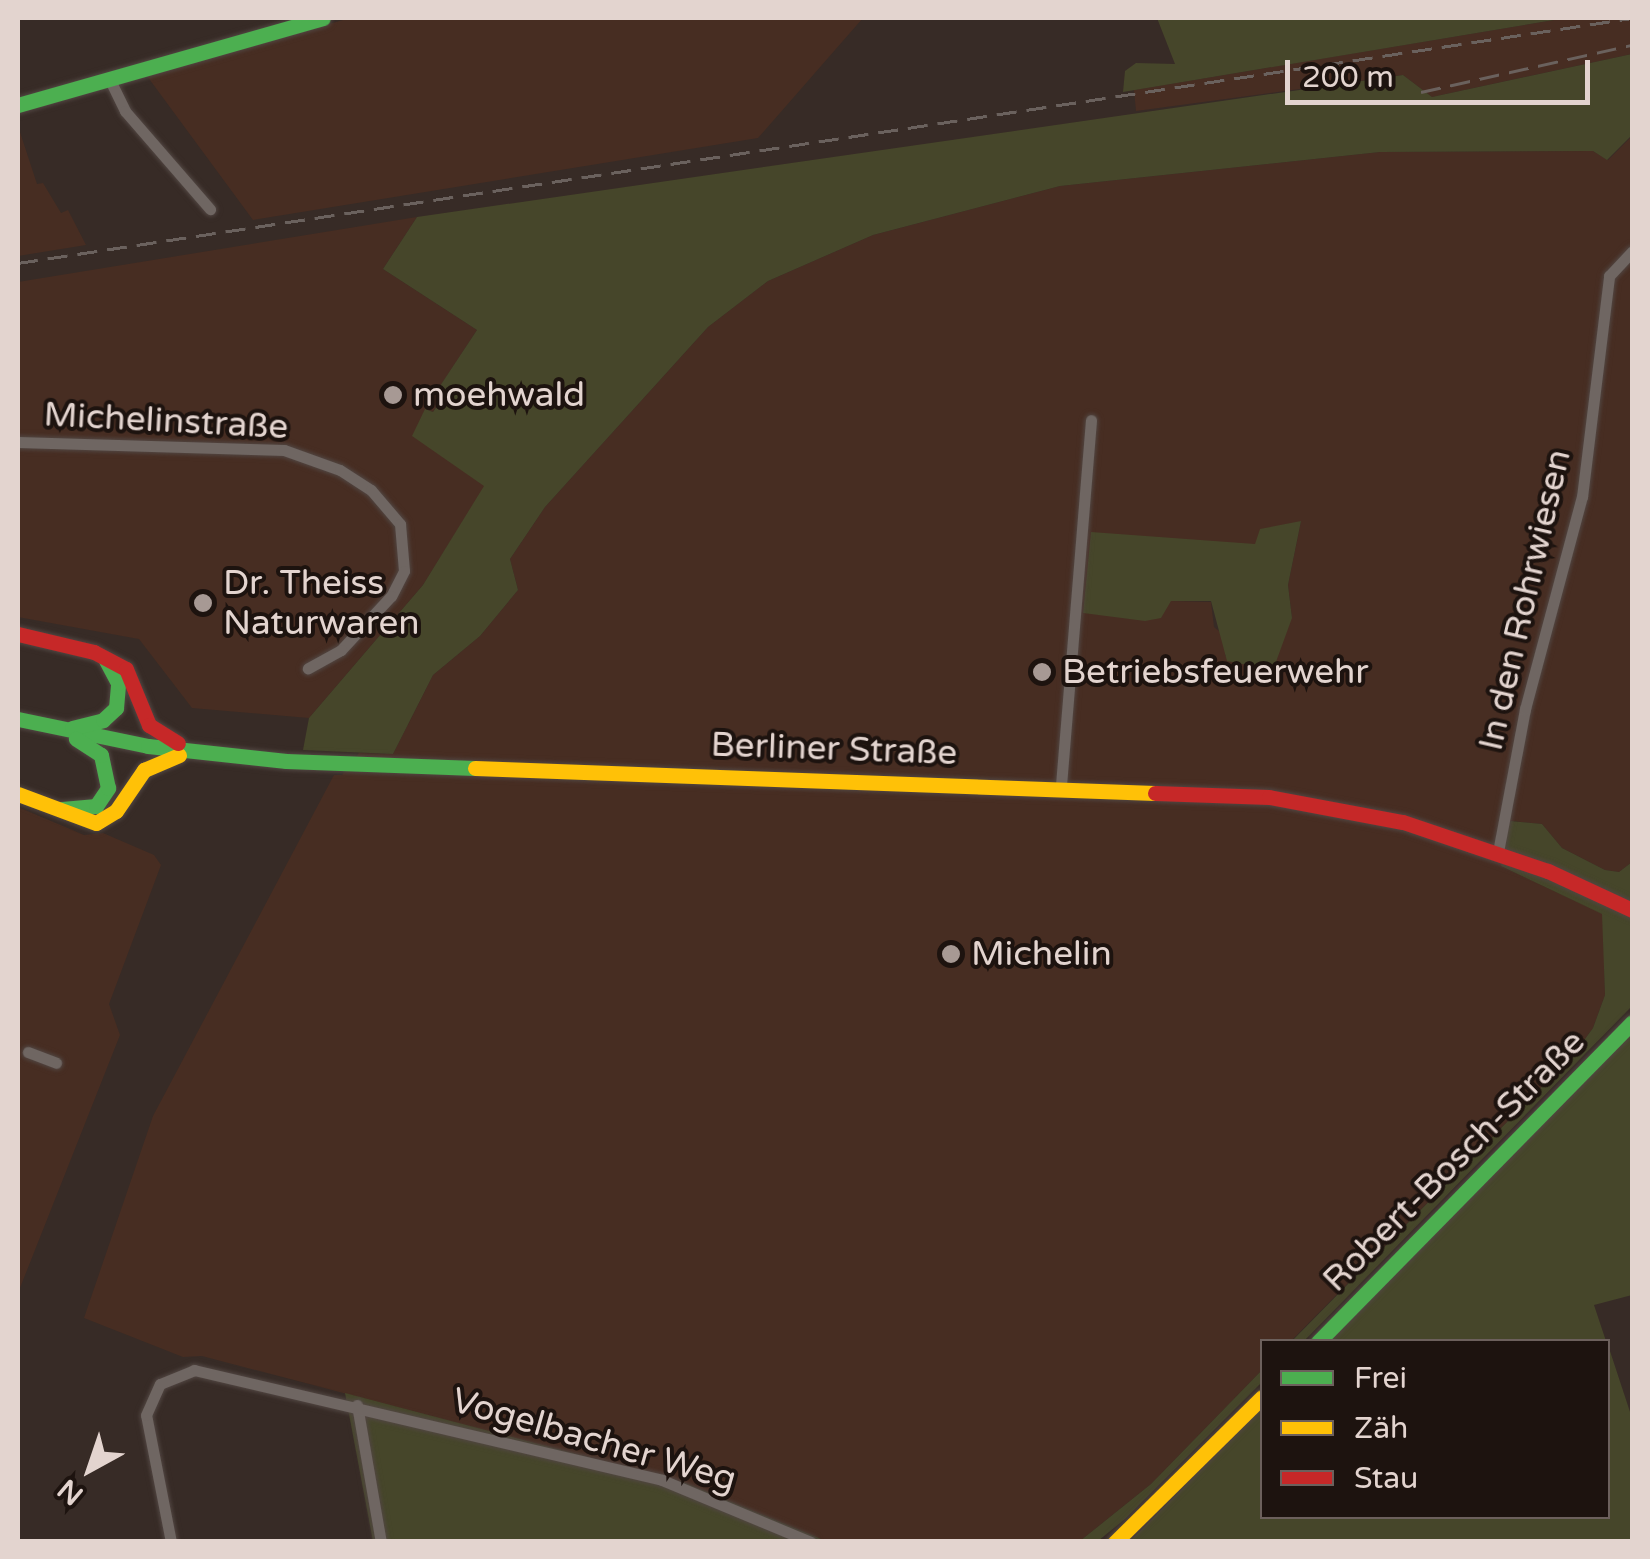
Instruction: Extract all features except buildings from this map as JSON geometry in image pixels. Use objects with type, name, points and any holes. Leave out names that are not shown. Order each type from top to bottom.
[{"type":"street","points":[[18,106],[323,18]]},
{"type":"street","points":[[110,78],[125,111],[210,208]]},
{"type":"street","name":"In den Rohrwiesen","points":[[1498,852],[1525,708],[1582,497],[1609,276],[1632,251]]},
{"type":"street","points":[[1061,786],[1091,420]]},
{"type":"street","name":"Michelinstraße","points":[[18,442],[284,450],[329,465],[371,490],[400,524],[404,571],[391,596],[340,650],[308,668]]},
{"type":"street","points":[[18,634],[94,652],[126,669],[156,732],[208,753]]},
{"type":"street","points":[[40,725],[94,724],[116,708],[115,672],[94,652]]},
{"type":"street","name":"Berliner Straße","points":[[18,719],[208,753],[286,761],[1061,786],[1304,802],[1403,822],[1498,852],[1631,907]]},
{"type":"street","points":[[40,725],[92,746],[110,778],[96,806],[50,808]]},
{"type":"street","points":[[18,794],[96,823],[116,811],[154,762],[208,753]]},
{"type":"street","name":"Robert-Bosch-Straße","points":[[1321,1339],[1632,1022]]},
{"type":"street","points":[[28,1052],[56,1063]]},
{"type":"street","name":"Vogelbacher Weg","points":[[171,1542],[146,1415],[168,1378],[214,1373],[662,1480],[811,1542]]},
{"type":"street","points":[[1116,1542],[1260,1398]]},
{"type":"street","points":[[358,1405],[381,1542]]},
{"type":"shaded area","points":[[350,18],[863,18],[758,138],[253,220],[147,76]]},
{"type":"shaded area","points":[[1157,18],[1566,18],[1123,92],[1125,71],[1136,63],[1175,64]]},
{"type":"shaded area","points":[[1566,18],[1632,18],[1632,54],[1432,97],[1403,75],[1136,111],[1134,90]]},
{"type":"shaded area","points":[[1632,54],[1632,135],[1607,160],[1593,151],[1380,152],[1060,186],[873,235],[768,281],[708,327],[545,507],[510,559],[518,590],[480,636],[433,675],[393,754],[303,750],[309,718],[423,585],[484,486],[412,436],[425,409],[433,412],[442,399],[436,392],[477,330],[383,269],[417,217],[1403,75],[1432,97]]},
{"type":"shaded area","points":[[18,126],[37,184],[43,183],[61,213],[68,210],[86,245],[18,256]]},
{"type":"shaded area","points":[[1632,136],[1632,862],[1619,872],[1605,870],[1562,848],[1542,824],[1511,821],[1501,866],[1603,914],[1605,995],[1593,1028],[1574,1054],[1293,1339],[1260,1339],[1260,1372],[1151,1484],[1080,1541],[826,1541],[683,1482],[202,1356],[183,1357],[84,1318],[153,1116],[334,775],[342,775],[359,753],[393,754],[433,675],[480,636],[518,590],[510,559],[545,507],[708,327],[768,281],[873,235],[1060,186],[1380,152],[1593,151],[1608,160]],"holes":[[[1301,521],[1288,585],[1292,618],[1225,656],[1225,636],[1214,627],[1211,602],[1171,601]]]},
{"type":"shaded area","points":[[417,217],[383,269],[477,330],[437,391],[442,398],[433,412],[426,409],[485,486],[423,585],[309,718],[192,708],[139,639],[18,617],[18,282]]},
{"type":"shaded area","points":[[1301,521],[1288,585],[1292,618],[1273,670],[1227,661],[1211,601],[1171,601],[1161,618],[1145,621],[1083,613],[1091,532],[1255,544],[1260,529]]},
{"type":"shaded area","points":[[18,807],[84,835],[103,833],[154,855],[161,865],[109,1004],[120,1035],[18,1293]]},
{"type":"shaded area","points":[[1510,821],[1542,824],[1562,848],[1605,870],[1619,872],[1632,862],[1632,1006],[1306,1339],[1294,1339],[1574,1054],[1593,1028],[1605,995],[1602,914],[1501,866]]},
{"type":"shaded area","points":[[1632,1033],[1632,1295],[1594,1305],[1605,1339],[1332,1339]]},
{"type":"shaded area","points":[[1610,1351],[1632,1418],[1632,1541],[1130,1541],[1260,1411],[1260,1519],[1610,1519]]},
{"type":"shaded area","points":[[1260,1372],[1260,1384],[1125,1519],[1098,1541],[1080,1541],[1151,1484]]},
{"type":"shaded area","points":[[345,1393],[683,1482],[826,1541],[373,1541]]},
{"type":"railway","points":[[18,263],[1632,18]]},
{"type":"railway","points":[[1421,92],[1632,45]]},
{"type":"traffic: fast","points":[[18,105],[323,18]]},
{"type":"traffic: fast","points":[[72,728],[103,720],[116,708],[118,683],[106,660]]},
{"type":"traffic: fast","points":[[18,719],[148,746],[286,761],[475,768]]},
{"type":"traffic: fast","points":[[62,809],[96,806],[108,788],[101,755],[76,739]]},
{"type":"traffic: fast","points":[[1321,1339],[1632,1022]]},
{"type":"traffic: slow","points":[[18,794],[96,823],[116,811],[144,770],[179,755]]},
{"type":"traffic: slow","points":[[475,768],[1155,793]]},
{"type":"traffic: slow","points":[[1115,1542],[1260,1399]]},
{"type":"traffic: jam","points":[[18,634],[94,652],[126,669],[149,725],[178,743]]},
{"type":"traffic: jam","points":[[1155,793],[1269,797],[1403,822],[1548,871],[1632,910]]},
{"type":"place","name":"moehwald","points":[[393,395]]},
{"type":"place","name":"Dr. Theiss Naturwaren","points":[[203,603]]},
{"type":"place","name":"Betriebsfeuerwehr","points":[[1042,672]]},
{"type":"place","name":"Michelin","points":[[951,954]]}]
